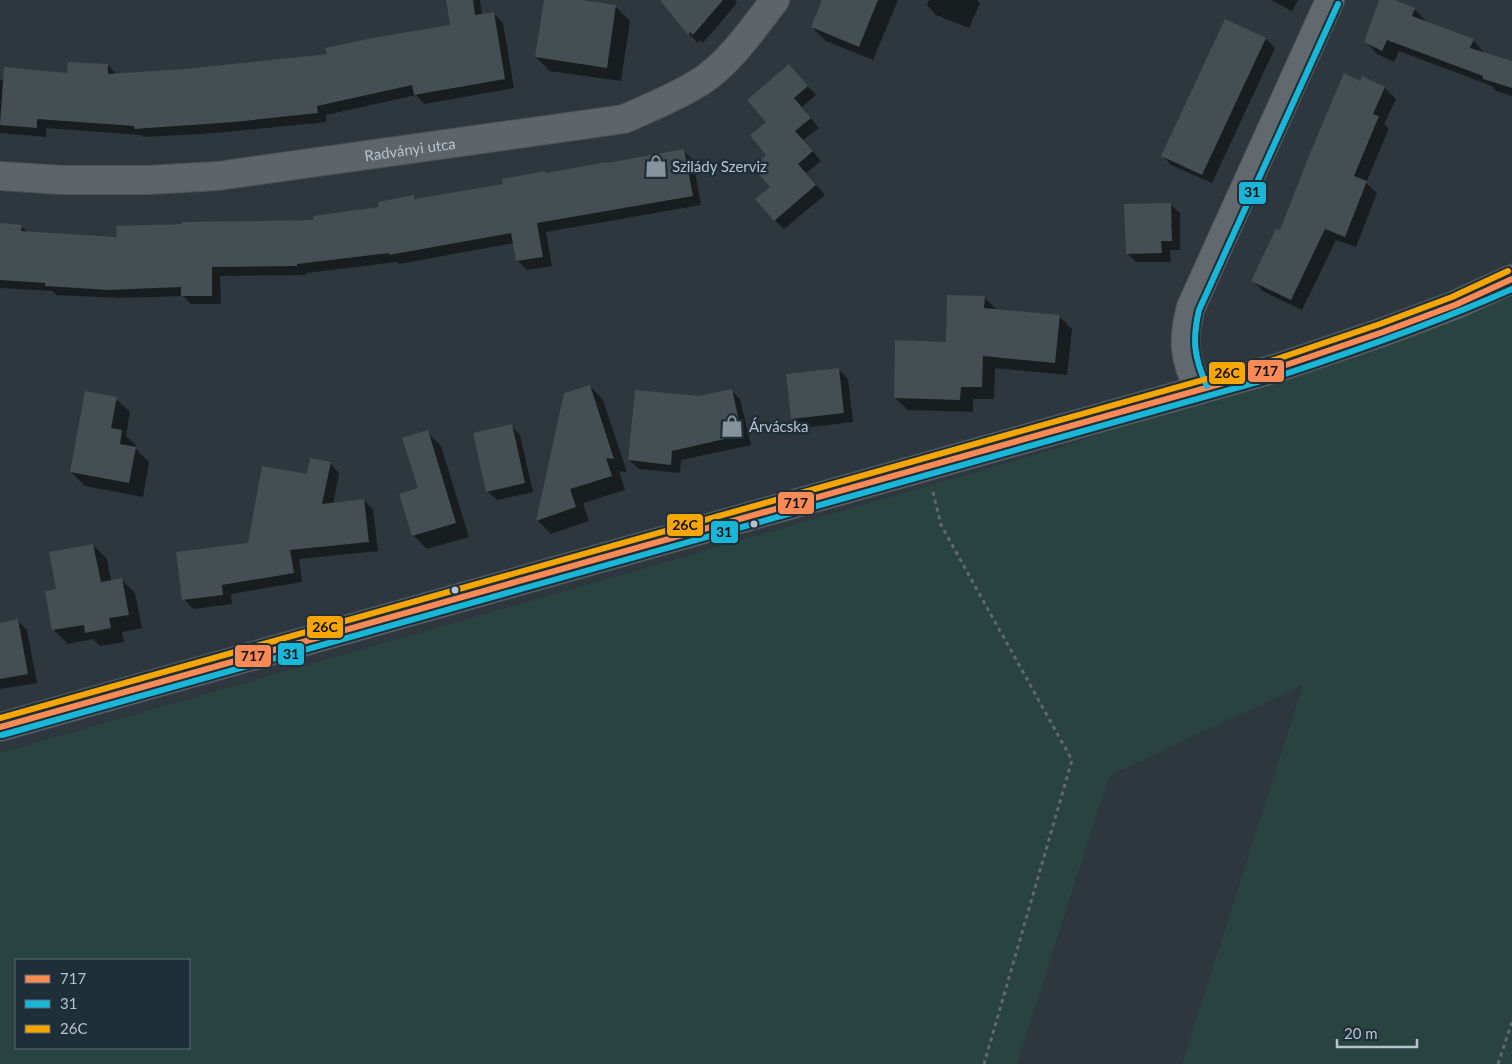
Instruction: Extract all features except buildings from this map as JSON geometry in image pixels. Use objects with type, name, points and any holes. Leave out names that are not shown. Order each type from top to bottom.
[{"type":"main road","points":[[0,727],[1276,368],[1383,332],[1455,305],[1512,279]]},
{"type":"street","name":"Radványi utca","points":[[0,176],[62,180],[147,180],[218,176],[624,119],[666,101],[702,81],[732,55],[775,0]]},
{"type":"street","points":[[1199,390],[1189,369],[1185,349],[1185,329],[1190,307],[1330,0]]},
{"type":"path","points":[[927,467],[941,525],[1072,760],[984,1064]]},
{"type":"path","points":[[1498,1064],[1512,1022]]},
{"type":"green space","points":[[1512,262],[1512,1064],[1182,1064],[1303,685],[1109,776],[1017,1064],[0,1064],[0,753],[1071,444],[1390,330]]},
{"type":"transit line","name":"31","points":[[1207,386],[1199,367],[1195,340],[1199,310],[1338,4]]},
{"type":"transit line","name":"26C","points":[[0,718],[1274,360],[1452,297],[1508,271]]},
{"type":"transit line","name":"717","points":[[0,727],[1277,368],[1455,305],[1512,279]]},
{"type":"transit line","name":"31","points":[[2,735],[1279,376],[1397,336],[1512,289]]},
{"type":"place","name":"Szilády Szerviz","points":[[656,166]]},
{"type":"place","name":"Árvácska","points":[[732,426]]}]
